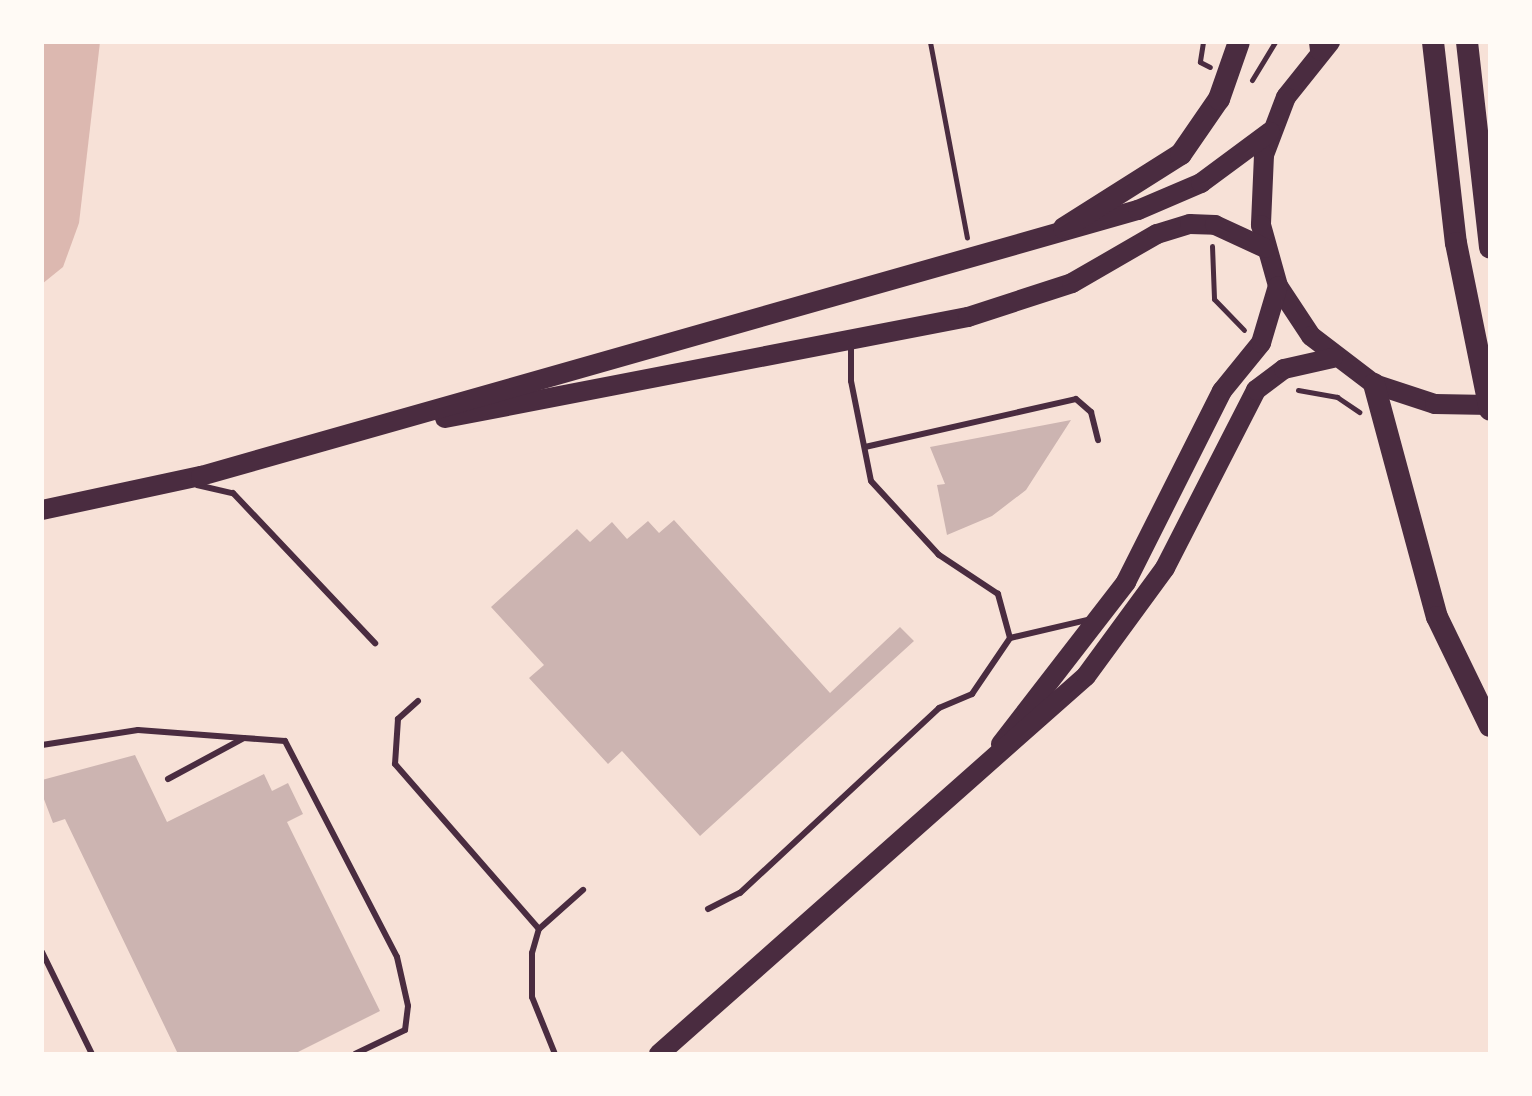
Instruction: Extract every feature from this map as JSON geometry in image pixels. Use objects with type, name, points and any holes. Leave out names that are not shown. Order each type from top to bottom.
[{"type":"highway","points":[[1064,228],[1181,154],[1219,99],[1239,42]]},
{"type":"highway","points":[[1433,42],[1456,243],[1490,408]]},
{"type":"highway","points":[[1467,42],[1490,248]]},
{"type":"highway","points":[[1374,384],[1437,617],[1490,726]]},
{"type":"main road","points":[[1324,45],[1270,132],[1260,178],[1265,248],[1278,286],[1333,358],[1374,384],[1435,404],[1490,408]]},
{"type":"main road","points":[[42,510],[178,481],[329,440],[1172,198],[1270,132]]},
{"type":"main road","points":[[329,440],[851,342],[1047,294],[1174,228],[1215,225],[1265,248]]},
{"type":"main road","points":[[993,758],[1028,700],[1103,617],[1163,521],[1222,391],[1261,343],[1278,286]]},
{"type":"main road","points":[[659,1054],[993,758],[1052,711],[1141,606],[1200,508],[1256,390],[1284,369],[1333,358]]},
{"type":"lane","points":[[851,342],[851,381],[871,481],[939,555],[998,594],[1010,638]]},
{"type":"lane","points":[[865,447],[1076,399],[1091,412],[1098,440]]},
{"type":"lane","points":[[178,481],[233,493],[375,643]]},
{"type":"lane","points":[[708,909],[740,893],[939,708],[972,694],[1010,638],[1103,617]]},
{"type":"lane","points":[[418,701],[398,719],[395,764],[539,929]]},
{"type":"lane","points":[[42,745],[138,730],[285,741],[397,957],[405,1030],[355,1054]]},
{"type":"lane","points":[[168,779],[244,738]]},
{"type":"lane","points":[[555,1054],[532,997],[539,929],[583,890]]},
{"type":"lane","points":[[42,952],[92,1054]]},
{"type":"path","points":[[930,42],[971,255]]},
{"type":"path","points":[[1250,85],[1275,42]]},
{"type":"shaded area","points":[[42,42],[100,42],[79,223],[63,267],[42,284]]},
{"type":"building","points":[[1071,420],[1026,490],[992,516],[947,535],[937,485],[945,484],[930,447]]},
{"type":"building","points":[[674,520],[830,693],[900,627],[914,641],[700,836],[622,751],[608,764],[529,678],[544,665],[491,607],[577,529],[590,542],[612,522],[627,539],[648,521],[659,533]]},
{"type":"building","points":[[135,755],[167,822],[264,774],[272,791],[288,783],[303,814],[287,822],[380,1011],[294,1054],[178,1054],[65,819],[53,823],[42,794],[42,780]]}]
